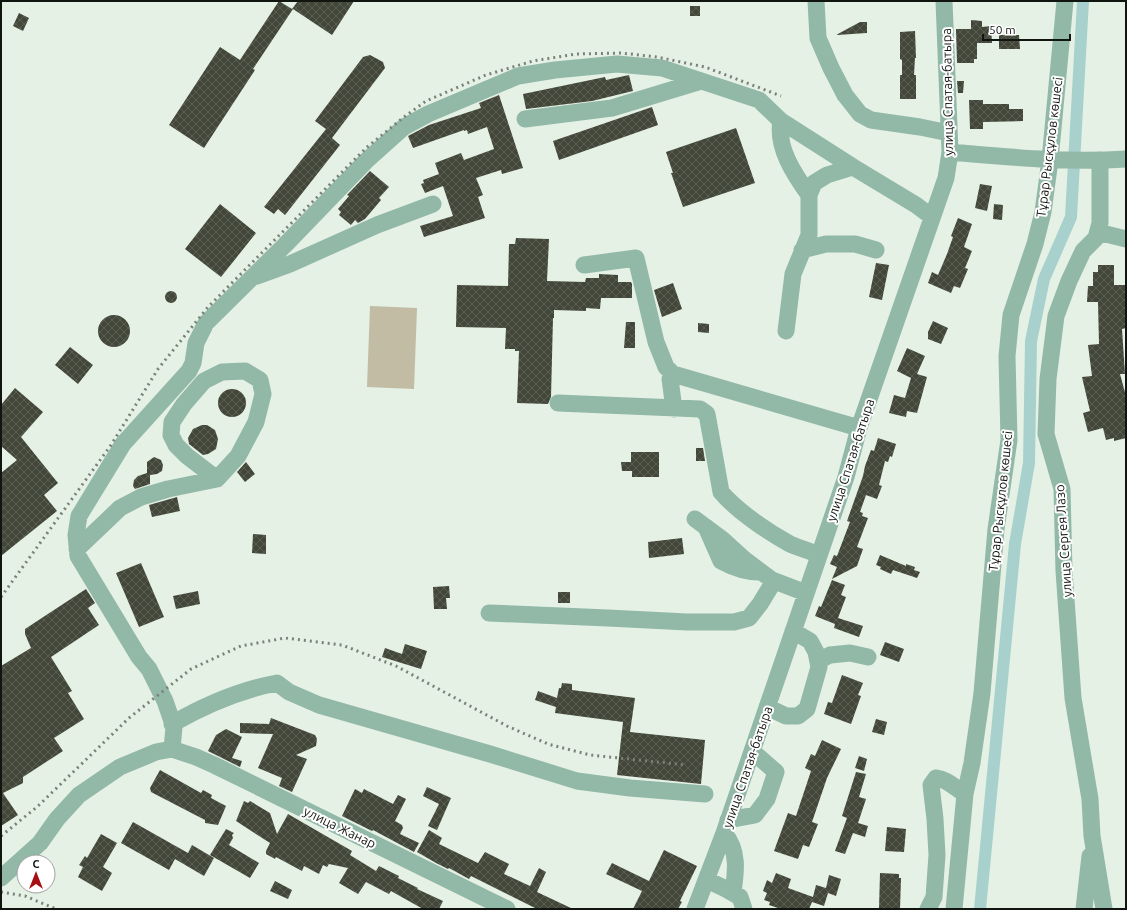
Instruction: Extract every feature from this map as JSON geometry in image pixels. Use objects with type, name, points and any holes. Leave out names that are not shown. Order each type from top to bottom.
[{"type":"street","points":[[816,1],[818,38],[845,95],[860,114],[871,120],[949,133]]},
{"type":"street","name":"улица Спатая-батыра","points":[[695,909],[726,827],[846,476],[859,428],[946,178],[950,152],[944,1]]},
{"type":"street","name":"Тұрар Рысқұлов көшесі","points":[[954,909],[965,794],[972,763],[982,693],[996,529],[1009,440],[1007,356],[1011,315],[1035,244],[1054,160],[1066,1]]},
{"type":"street","points":[[1,878],[40,843],[57,818],[79,795],[120,767],[156,752],[172,749],[174,727],[165,702],[149,669],[139,658],[78,556],[76,535],[79,516],[123,444],[189,371],[193,363],[196,344],[206,323],[366,161],[404,127],[463,98],[518,76],[555,70],[617,64],[662,68],[760,100],[781,121],[932,216]]},
{"type":"street","points":[[525,119],[612,108],[701,81]]},
{"type":"street","points":[[781,121],[779,130],[785,153],[796,176],[808,195]]},
{"type":"street","points":[[950,152],[1054,160],[1126,159]]},
{"type":"street","points":[[1095,160],[1100,223],[1098,232],[1126,239]]},
{"type":"street","points":[[786,330],[793,274],[808,235],[808,195],[814,183],[827,175],[853,167]]},
{"type":"street","points":[[251,278],[290,264],[377,225],[433,204]]},
{"type":"street","name":"улица Сергея Лазо","points":[[1098,232],[1096,238],[1083,251],[1069,281],[1056,316],[1048,379],[1046,434],[1062,489],[1064,571],[1073,698],[1090,799],[1092,836],[1104,909]]},
{"type":"street","points":[[802,250],[826,244],[855,244],[876,250]]},
{"type":"street","points":[[584,265],[636,258],[656,342],[666,367],[673,374],[859,428]]},
{"type":"street","points":[[77,549],[120,508],[141,497],[217,479],[238,456],[256,422],[263,394],[260,380],[245,371],[222,372],[204,382],[184,404],[172,422],[170,435],[176,444],[187,456],[217,479]]},
{"type":"street","points":[[673,374],[670,379],[674,409]]},
{"type":"street","points":[[558,403],[700,409],[707,414],[721,492],[729,502],[769,531],[790,544],[819,555]]},
{"type":"street","points":[[701,523],[767,576],[806,593]]},
{"type":"street","points":[[489,613],[687,622],[734,622],[749,618],[760,604],[767,576]]},
{"type":"street","points":[[767,707],[786,716],[798,716],[807,709],[819,667],[818,661],[816,652],[810,641],[793,631]]},
{"type":"street","points":[[818,661],[830,655],[850,653],[868,658]]},
{"type":"street","points":[[172,724],[211,704],[255,687],[278,683],[288,692],[319,705],[490,754],[577,781],[630,788],[705,794]]},
{"type":"street","name":"улица Жанар","points":[[172,749],[214,764],[507,909]]},
{"type":"street","points":[[733,892],[735,863],[733,849],[726,827],[755,815],[768,799],[776,772],[752,751]]},
{"type":"street","points":[[928,909],[934,897],[937,855],[931,785],[936,778],[944,779],[954,788],[965,794]]},
{"type":"street","points":[[1084,909],[1092,836]]},
{"type":"street","points":[[707,880],[733,892],[740,897],[744,909]]},
{"type":"street","points":[[1104,909],[1116,909]]},
{"type":"shaded area","points":[[370,306],[417,308],[414,389],[367,387]]},
{"type":"building","points":[[279,1],[292,9],[298,1],[354,1],[332,35],[293,9],[253,69],[255,70],[204,148],[169,125],[220,47],[240,60]]},
{"type":"building","points":[[690,6],[700,6],[700,16],[690,16]]},
{"type":"building","points":[[19,13],[29,18],[23,31],[13,26]]},
{"type":"building","points":[[971,20],[982,21],[982,27],[991,26],[992,43],[977,43],[977,59],[974,59],[974,63],[957,63],[956,29],[971,29]]},
{"type":"building","points":[[860,22],[867,22],[867,33],[836,35]]},
{"type":"building","points":[[915,31],[916,58],[914,75],[916,75],[916,99],[900,99],[900,75],[902,75],[902,60],[900,59],[900,32]]},
{"type":"building","points":[[999,35],[1019,35],[1020,49],[999,49]]},
{"type":"building","points":[[370,55],[383,62],[385,68],[332,138],[340,145],[285,215],[278,209],[274,214],[264,207],[326,129],[315,121],[363,57]]},
{"type":"building","points":[[629,75],[633,91],[592,101],[526,109],[523,94],[605,77],[606,80]]},
{"type":"building","points":[[957,81],[964,81],[963,93],[958,93]]},
{"type":"building","points":[[499,95],[523,168],[502,174],[501,170],[476,178],[483,195],[478,197],[485,218],[424,237],[420,226],[453,216],[443,186],[425,193],[421,184],[424,183],[423,180],[439,174],[435,163],[461,153],[464,160],[494,149],[487,127],[468,134],[467,130],[464,130],[413,148],[408,136],[429,125],[481,108],[479,103]]},
{"type":"building","points":[[969,100],[983,100],[983,104],[1009,104],[1009,109],[1023,109],[1023,121],[983,122],[983,129],[970,129]]},
{"type":"building","points":[[652,107],[658,125],[559,160],[553,141]]},
{"type":"building","points":[[736,128],[755,183],[683,207],[671,173],[673,173],[666,152]]},
{"type":"building","points":[[370,171],[389,187],[379,198],[381,200],[365,219],[358,223],[355,220],[351,225],[339,215],[341,212],[338,209],[349,196],[347,195]]},
{"type":"building","points":[[980,184],[992,186],[987,211],[975,208]]},
{"type":"building","points":[[220,204],[256,233],[221,277],[185,249]]},
{"type":"building","points":[[994,204],[1003,205],[1002,220],[993,219]]},
{"type":"building","points":[[958,218],[972,224],[964,247],[972,251],[965,268],[968,269],[960,288],[954,286],[951,293],[928,283],[932,272],[938,275],[953,237],[951,236]]},
{"type":"building","points":[[516,238],[549,239],[547,281],[585,282],[586,278],[599,278],[599,274],[618,275],[618,282],[631,282],[632,284],[632,298],[601,298],[600,309],[586,308],[586,311],[554,310],[551,397],[548,404],[517,403],[519,351],[515,351],[515,349],[505,349],[506,328],[456,327],[457,285],[508,286],[509,244],[515,244]]},
{"type":"building","points":[[876,263],[889,265],[882,300],[869,297]]},
{"type":"building","points":[[1098,265],[1114,265],[1114,285],[1126,285],[1126,328],[1122,329],[1125,374],[1120,374],[1126,396],[1126,438],[1114,441],[1114,438],[1106,440],[1103,428],[1088,432],[1083,413],[1090,411],[1082,377],[1092,376],[1088,345],[1099,344],[1098,302],[1087,302],[1088,286],[1093,286],[1093,272],[1098,272]]},
{"type":"building","points":[[673,283],[682,309],[662,317],[654,290]]},
{"type":"building","points":[[169,291],[173,291],[177,297],[173,303],[169,303],[165,299],[165,295]]},
{"type":"building","points":[[114,315],[120,316],[127,322],[130,331],[129,337],[123,344],[114,347],[108,346],[101,340],[98,331],[99,325],[105,318]]},
{"type":"building","points":[[933,321],[948,328],[941,344],[928,339],[928,332]]},
{"type":"building","points":[[626,322],[635,322],[635,348],[624,348]]},
{"type":"building","points":[[698,323],[709,324],[709,333],[698,332]]},
{"type":"building","points":[[70,347],[93,365],[78,384],[55,365]]},
{"type":"building","points":[[907,348],[925,356],[917,374],[927,377],[917,413],[907,411],[906,417],[889,413],[894,395],[905,398],[911,378],[897,371]]},
{"type":"building","points":[[15,388],[43,412],[21,437],[58,483],[44,495],[57,511],[1,556],[1,473],[17,460],[1,446],[1,405]]},
{"type":"building","points":[[232,389],[242,393],[246,403],[242,413],[232,417],[222,413],[218,403],[222,393]]},
{"type":"building","points":[[202,425],[207,425],[215,430],[218,439],[216,449],[203,455],[189,444],[188,438],[193,429]]},
{"type":"building","points":[[878,438],[896,444],[892,457],[890,456],[888,462],[885,461],[879,485],[882,486],[877,499],[866,495],[860,512],[863,513],[862,516],[868,518],[857,547],[863,549],[857,566],[832,579],[837,567],[830,564],[834,555],[837,556],[850,522],[847,521],[863,476],[865,466],[871,450],[874,451]]},
{"type":"building","points":[[696,448],[703,448],[705,461],[696,461]]},
{"type":"building","points":[[631,452],[659,452],[659,477],[632,477],[632,471],[622,471],[621,462],[631,462]]},
{"type":"building","points":[[154,457],[161,460],[163,465],[162,471],[157,474],[150,475],[150,484],[135,489],[133,486],[134,480],[138,476],[147,473],[147,462]]},
{"type":"building","points":[[246,462],[255,474],[245,482],[237,472]]},
{"type":"building","points":[[177,497],[180,511],[152,517],[149,505]]},
{"type":"building","points":[[253,534],[266,535],[266,554],[252,553]]},
{"type":"building","points":[[682,538],[684,554],[649,558],[648,542]]},
{"type":"building","points":[[880,555],[906,566],[906,564],[915,567],[914,570],[920,572],[917,578],[893,570],[891,574],[880,569],[881,567],[876,565]]},
{"type":"building","points":[[141,563],[164,617],[139,627],[116,573]]},
{"type":"building","points":[[832,580],[845,585],[841,595],[846,597],[838,618],[863,626],[859,637],[834,628],[835,624],[815,616],[819,606],[821,607]]},
{"type":"building","points":[[449,586],[450,598],[446,598],[447,609],[434,609],[433,587]]},
{"type":"building","points":[[86,589],[95,603],[88,608],[99,625],[51,657],[72,691],[68,693],[84,719],[54,738],[63,751],[23,777],[23,783],[3,793],[18,815],[1,826],[1,666],[31,648],[25,634],[25,629]]},
{"type":"building","points":[[198,591],[200,604],[176,609],[173,596]]},
{"type":"building","points":[[558,592],[570,592],[570,603],[558,603]]},
{"type":"building","points":[[885,642],[904,649],[899,662],[880,655]]},
{"type":"building","points":[[405,644],[427,651],[421,669],[382,657],[385,648],[402,654]]},
{"type":"building","points":[[842,675],[863,683],[858,695],[861,696],[851,724],[824,714],[828,702],[832,703]]},
{"type":"building","points":[[562,683],[572,684],[572,690],[635,698],[630,732],[705,740],[701,784],[617,775],[623,722],[555,713],[556,707],[535,700],[538,691],[557,698],[559,688],[561,688]]},
{"type":"building","points":[[271,718],[315,735],[317,739],[316,746],[296,755],[307,759],[292,792],[279,786],[282,778],[258,768],[273,734],[240,733],[240,723],[269,724]]},
{"type":"building","points":[[876,719],[887,722],[884,735],[872,732]]},
{"type":"building","points":[[226,729],[242,737],[232,758],[242,761],[240,767],[208,751],[216,735]]},
{"type":"building","points":[[822,740],[841,749],[827,778],[812,822],[818,824],[809,847],[803,845],[798,859],[774,851],[788,813],[796,816],[811,771],[805,768],[811,754],[815,756]]},
{"type":"building","points":[[859,756],[867,759],[864,771],[855,768]]},
{"type":"building","points":[[160,770],[201,793],[203,790],[212,795],[211,798],[226,806],[218,825],[205,823],[205,820],[151,792],[150,788]]},
{"type":"building","points":[[856,772],[866,774],[859,797],[866,799],[858,823],[868,826],[865,837],[853,833],[845,854],[835,851],[847,818],[842,816]]},
{"type":"building","points":[[427,787],[451,798],[437,830],[428,826],[439,804],[423,796]]},
{"type":"building","points":[[355,789],[362,793],[364,789],[393,804],[398,795],[406,799],[395,821],[402,825],[403,828],[400,834],[419,843],[414,852],[373,830],[372,831],[342,816]]},
{"type":"building","points":[[244,801],[248,803],[250,801],[270,813],[277,834],[288,814],[352,851],[350,855],[376,871],[379,866],[399,876],[398,878],[418,888],[417,889],[443,901],[439,909],[423,909],[391,891],[389,894],[366,882],[358,894],[339,883],[348,868],[329,864],[327,867],[323,865],[319,874],[304,866],[302,871],[276,857],[275,859],[266,854],[270,843],[236,821]]},
{"type":"building","points":[[133,822],[188,853],[192,845],[214,858],[204,876],[175,859],[169,870],[121,843]]},
{"type":"building","points":[[887,827],[906,829],[904,852],[885,851]]},
{"type":"building","points":[[226,829],[234,833],[229,845],[259,863],[250,878],[210,855]]},
{"type":"building","points":[[429,830],[442,838],[439,844],[478,863],[485,852],[509,864],[504,874],[530,886],[539,868],[546,872],[537,892],[573,909],[537,909],[471,876],[469,879],[436,863],[417,852]]},
{"type":"building","points":[[101,834],[117,843],[103,867],[112,873],[102,891],[78,877],[83,867],[79,865],[85,856],[87,858]]},
{"type":"building","points":[[664,850],[697,866],[680,901],[682,902],[678,909],[633,909],[642,891],[606,874],[612,863],[649,881]]},
{"type":"building","points":[[776,873],[791,879],[788,888],[813,897],[816,885],[826,888],[829,875],[841,879],[836,896],[828,893],[824,906],[812,902],[809,909],[781,909],[769,905],[770,902],[764,900],[767,893],[763,891],[767,880],[772,883]]},
{"type":"building","points":[[880,873],[899,874],[899,878],[901,878],[900,909],[879,909]]},
{"type":"building","points":[[275,881],[292,890],[288,899],[270,891]]},
{"type":"waterway","points":[[980,909],[1015,544],[1029,463],[1031,341],[1044,279],[1071,217],[1083,1]]},
{"type":"railway","points":[[1,597],[111,445],[158,369],[208,307],[366,148],[426,101],[486,75],[533,61],[576,54],[621,53],[657,57],[705,67],[781,96]]},
{"type":"railway","points":[[1,836],[37,807],[129,718],[191,669],[241,646],[285,638],[342,645],[396,666],[507,726],[548,744],[590,755],[686,765]]},
{"type":"railway","points":[[1,892],[25,896],[56,909]]}]
